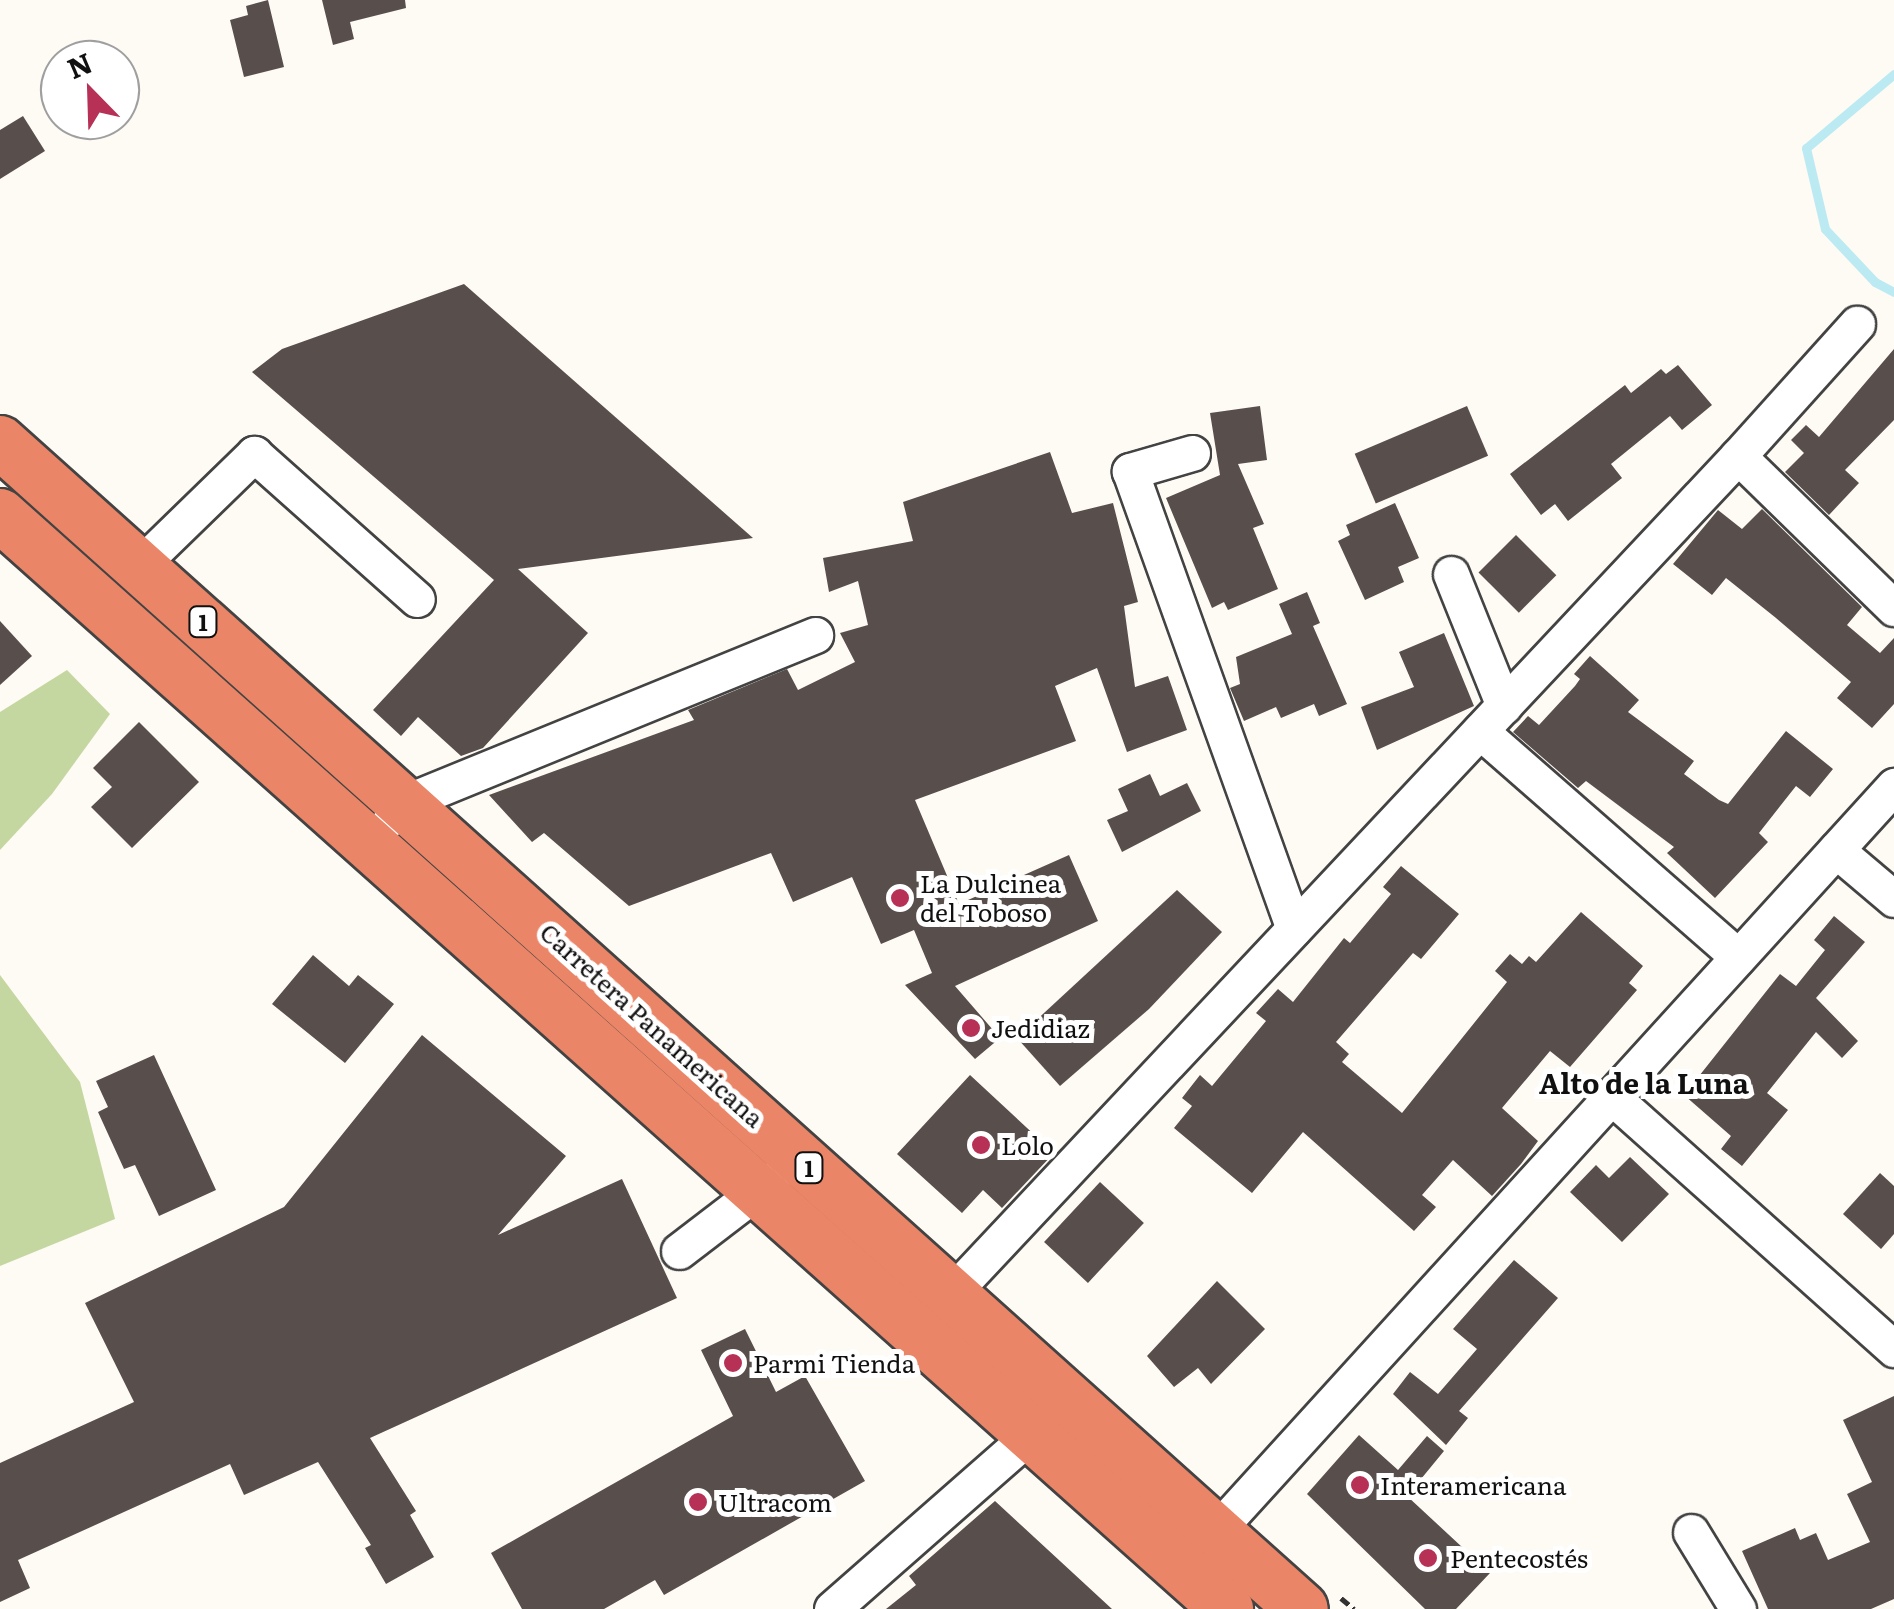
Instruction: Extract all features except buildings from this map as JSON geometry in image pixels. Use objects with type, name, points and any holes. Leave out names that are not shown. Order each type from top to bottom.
[{"type":"highway","name":"Carretera Panamericana","points":[[0,442],[1302,1609]]},
{"type":"highway","name":"Carretera Panamericana","points":[[0,515],[1227,1609]]},
{"type":"highway","points":[[1046,1447],[1168,1528],[1214,1532],[1220,1565],[1262,1609]]},
{"type":"street","points":[[950,1295],[1738,456],[1857,324]]},
{"type":"street","points":[[1192,453],[1130,471],[1294,928]]},
{"type":"street","points":[[140,566],[254,454],[417,599]]},
{"type":"street","points":[[1738,456],[1894,608]]},
{"type":"street","points":[[1451,574],[1504,706]]},
{"type":"street","points":[[368,842],[406,802],[815,636]]},
{"type":"street","points":[[1480,731],[1738,957]]},
{"type":"street","points":[[1214,1532],[1894,786]]},
{"type":"street","points":[[1836,850],[1894,900]]},
{"type":"street","points":[[1611,1096],[1885,1334],[1894,1349]]},
{"type":"street","points":[[679,1251],[784,1173],[818,1176]]},
{"type":"street","points":[[832,1609],[1046,1447]]},
{"type":"street","points":[[1692,1532],[1738,1609]]},
{"type":"green space","points":[[67,670],[110,714],[52,794],[0,850],[0,712]]},
{"type":"green space","points":[[0,975],[80,1082],[115,1219],[0,1266]]},
{"type":"waterway","points":[[1894,74],[1806,148],[1825,229],[1875,282],[1894,292]]},
{"type":"place","name":"La Dulcinea del Toboso","points":[[900,898]]},
{"type":"place","name":"Jedidiaz","points":[[971,1028]]},
{"type":"place","name":"Lolo","points":[[981,1145]]},
{"type":"place","name":"Parmi Tienda","points":[[733,1363]]},
{"type":"place","name":"Interamericana","points":[[1360,1485]]},
{"type":"place","name":"Ultracom","points":[[698,1502]]},
{"type":"place","name":"Pentecostés","points":[[1428,1558]]},
{"type":"district","name":"Alto de la Luna","points":[[1644,1082]]}]
